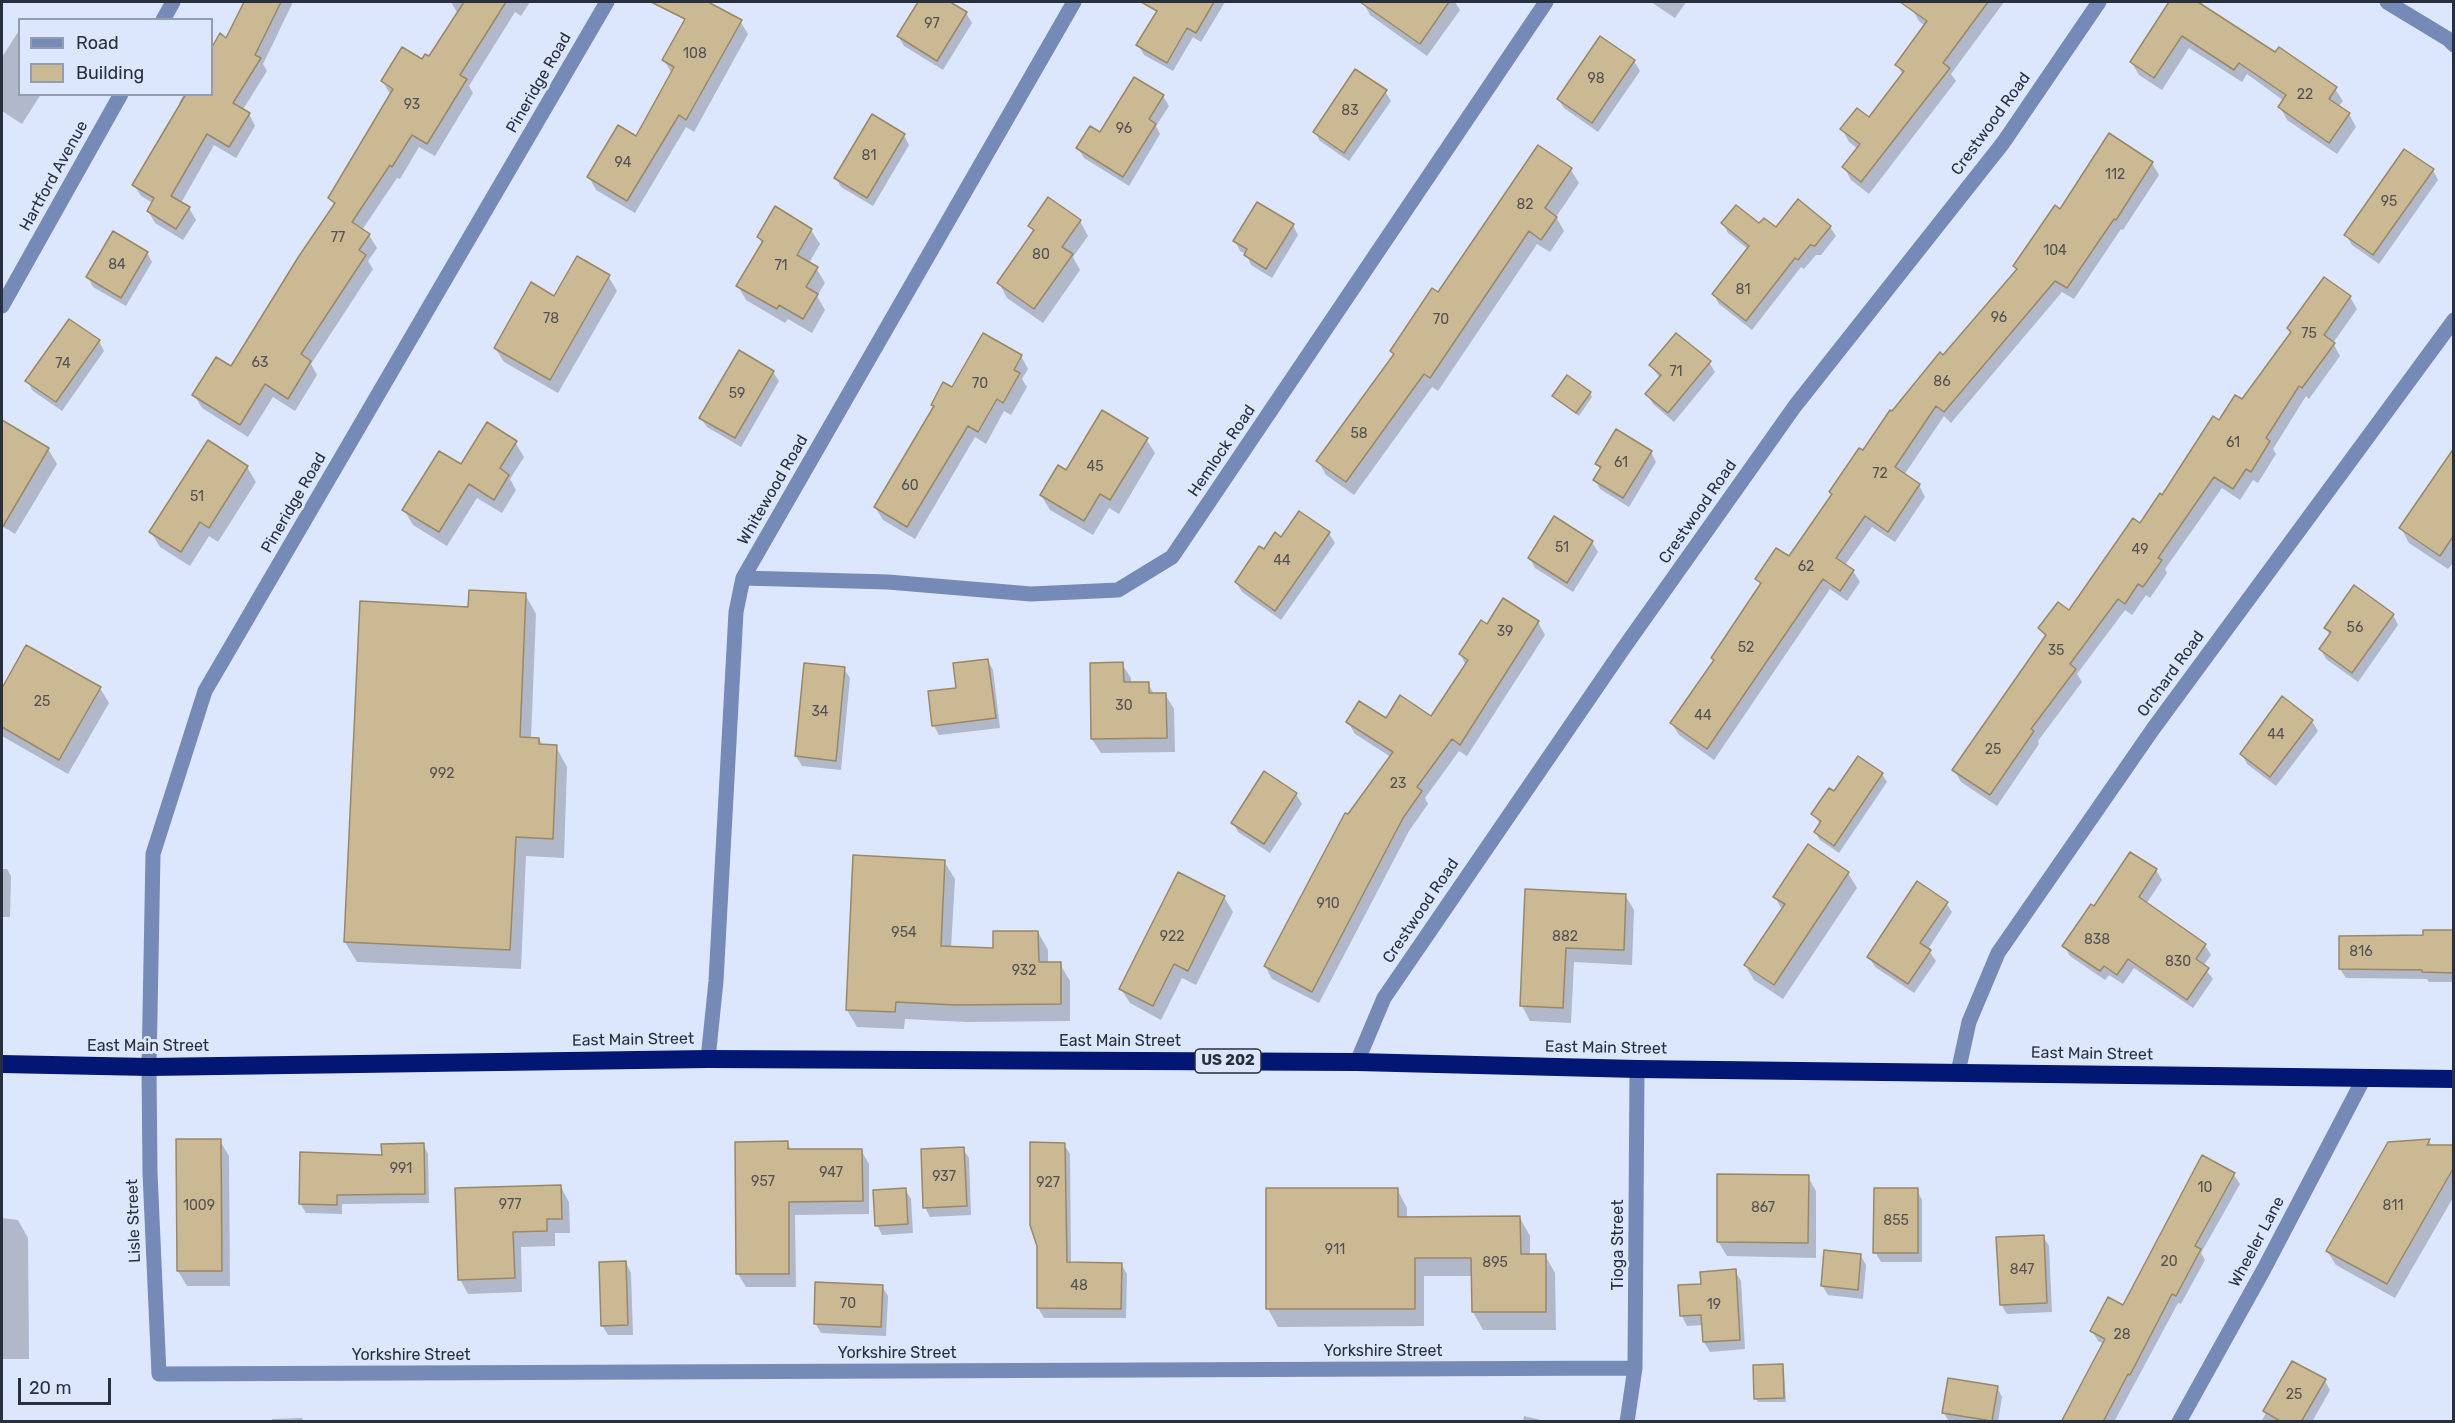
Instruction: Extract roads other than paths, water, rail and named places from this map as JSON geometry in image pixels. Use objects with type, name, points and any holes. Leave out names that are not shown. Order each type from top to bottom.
[{"type":"highway","name":"East Main Street","points":[[2,1064],[149,1067],[708,1059],[1357,1062],[1637,1069],[2454,1079]]},
{"type":"street","points":[[164,18],[173,2]]},
{"type":"street","name":"Pineridge Road","points":[[149,1067],[153,854],[205,691],[607,2]]},
{"type":"street","name":"Whitewood Road","points":[[708,1059],[716,981],[736,612],[743,578],[1074,2]]},
{"type":"street","name":"Hemlock Road","points":[[743,578],[888,582],[1031,594],[1118,590],[1172,557],[1545,2]]},
{"type":"street","name":"Crestwood Road","points":[[1357,1062],[1384,998],[1623,649],[1795,406],[2003,143],[2099,2]]},
{"type":"street","points":[[2387,2],[2448,39],[2454,45]]},
{"type":"street","name":"Hartford Avenue","points":[[2,304],[120,96]]},
{"type":"street","name":"Orchard Road","points":[[1958,1072],[1969,1022],[1998,953],[2153,729],[2454,320]]},
{"type":"street","name":"Lisle Street","points":[[149,1067],[150,1187],[159,1374]]},
{"type":"street","name":"Tioga Street","points":[[1627,1422],[1635,1368],[1637,1069]]},
{"type":"street","name":"Wheeler Lane","points":[[2179,1422],[2264,1269],[2364,1078]]},
{"type":"street","name":"Yorkshire Street","points":[[159,1374],[1635,1368]]}]
